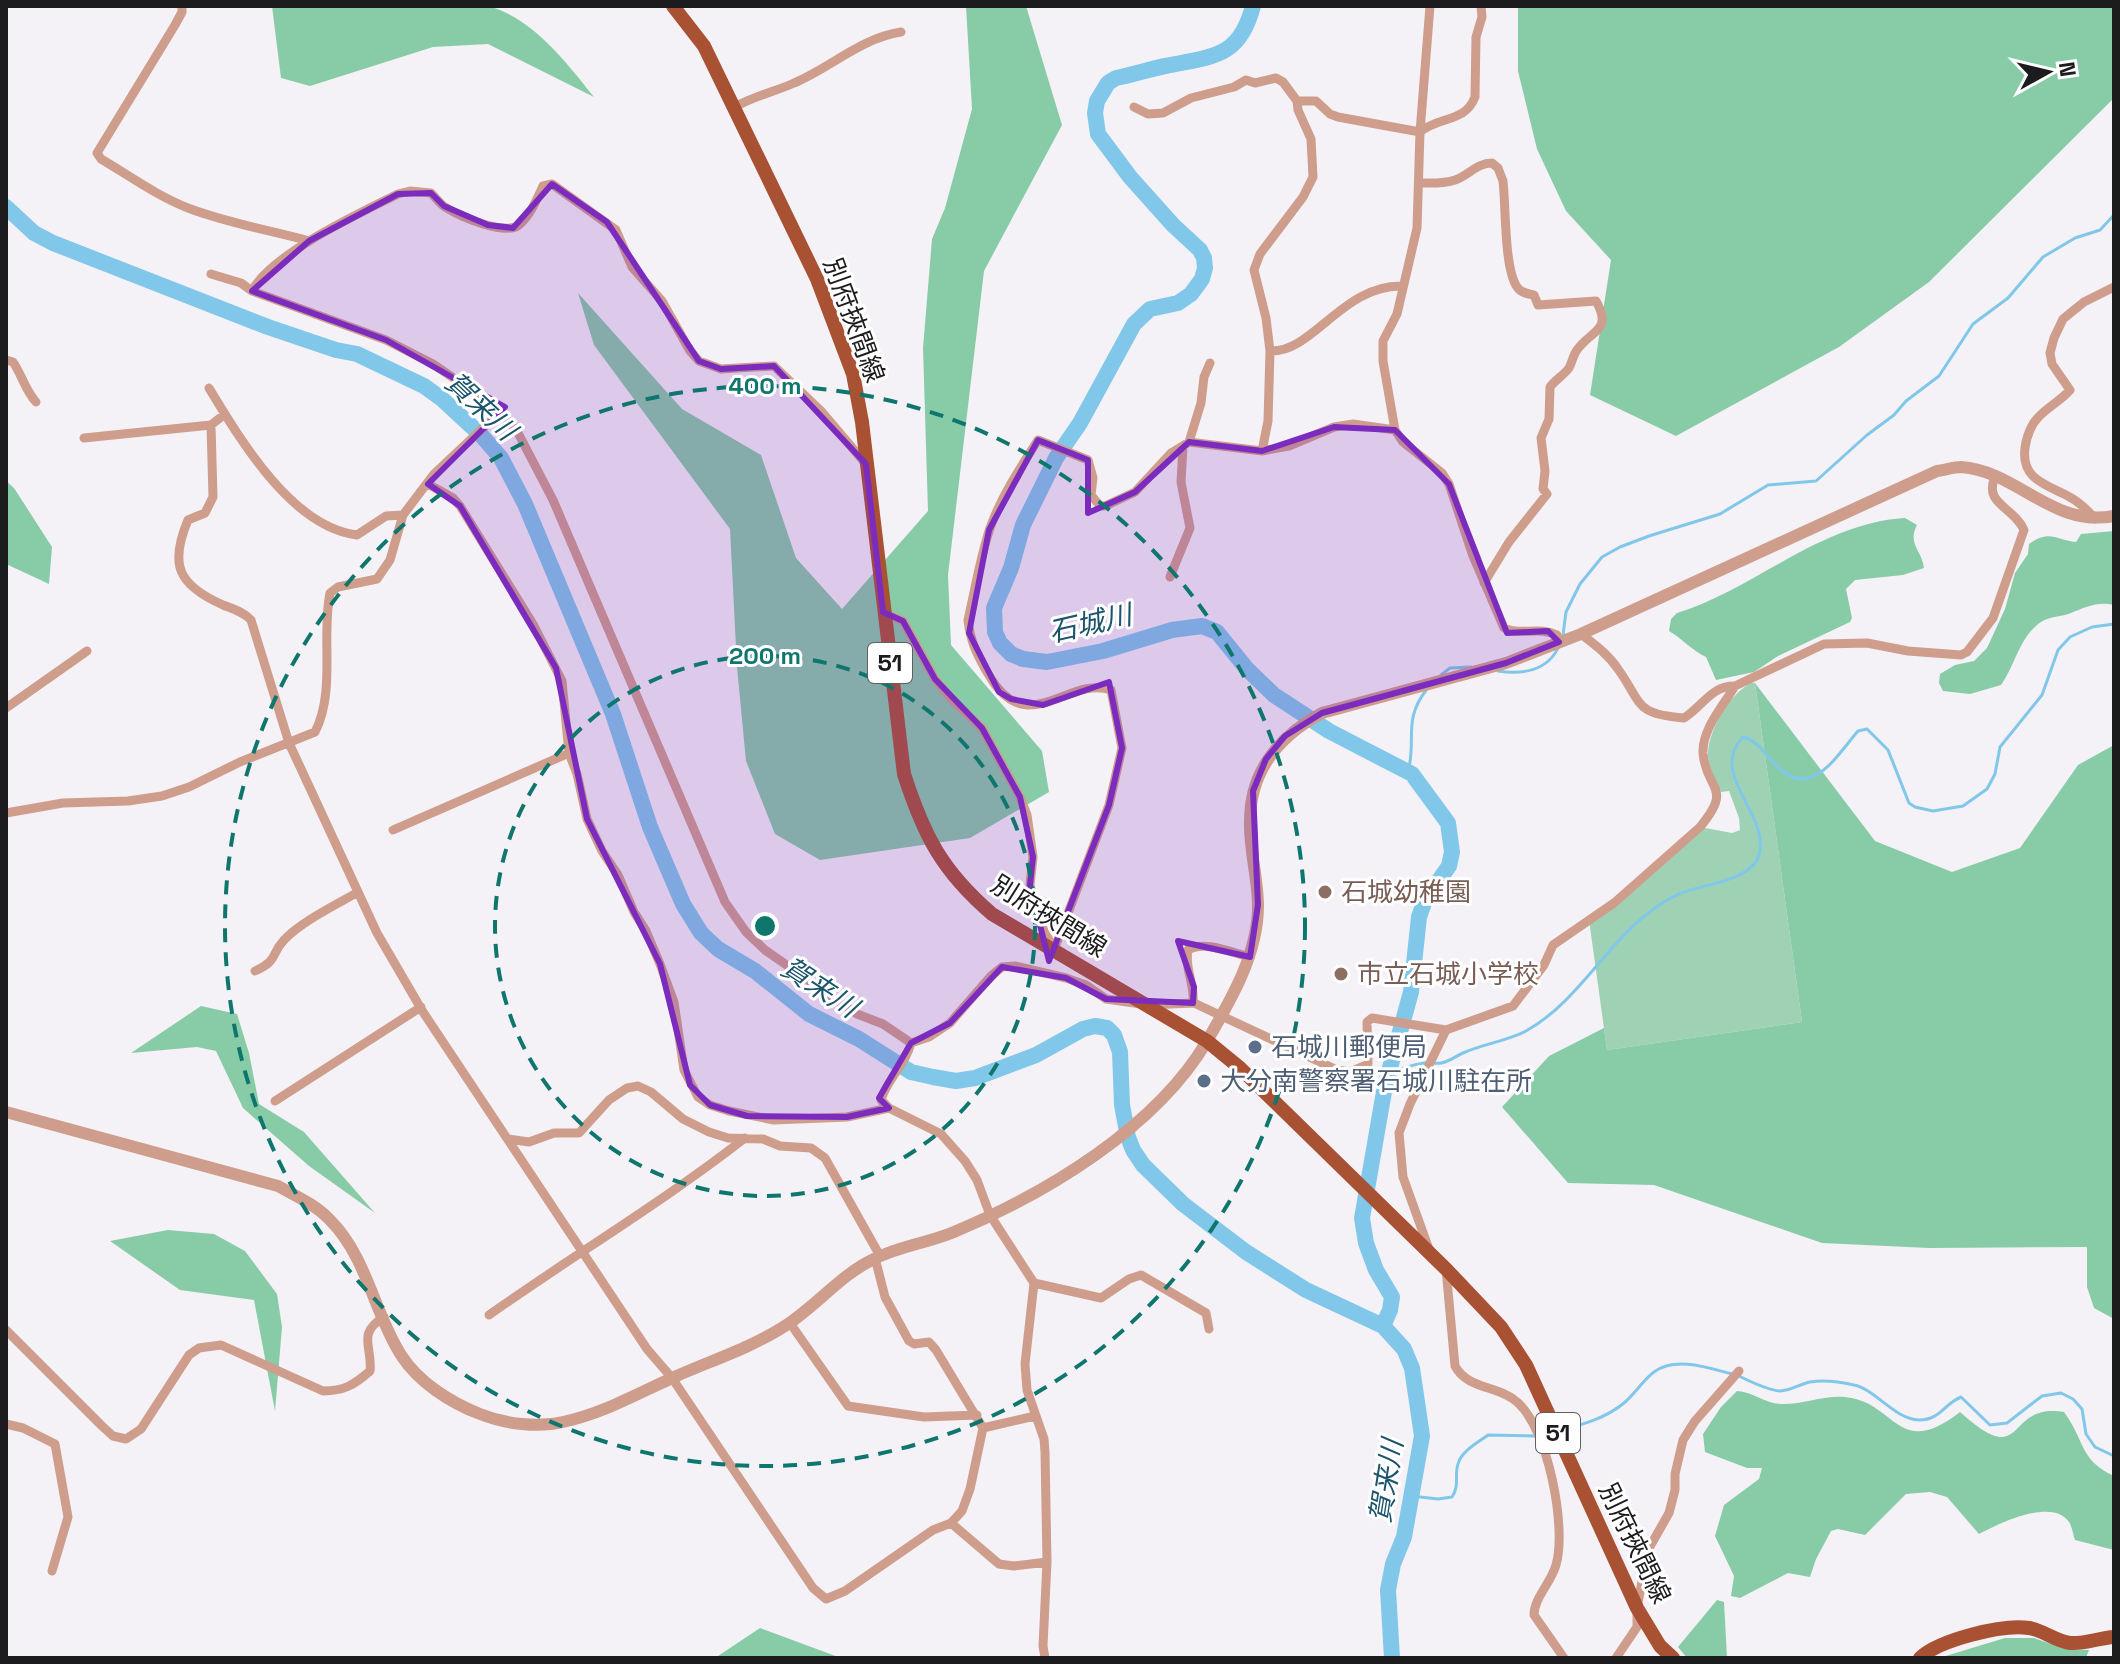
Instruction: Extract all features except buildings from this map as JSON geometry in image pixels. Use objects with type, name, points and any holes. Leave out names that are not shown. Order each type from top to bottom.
[{"type":"main road","name":"別府挾間線","points":[[678,8],[704,46],[735,107],[817,279],[842,340],[855,386],[904,774],[918,820],[936,851],[962,887],[992,914],[1207,1041],[1240,1068],[1446,1269],[1501,1327],[1526,1365],[1637,1608],[1660,1646],[1673,1658]]},
{"type":"main road","points":[[1920,1658],[1927,1651],[1959,1640],[2009,1628],[2030,1628],[2068,1643],[2087,1643],[2114,1637]]},
{"type":"street","points":[[182,6],[175,25],[97,153],[101,159],[163,197],[191,209],[309,241]]},
{"type":"street","points":[[1430,6],[1420,132],[1417,228],[1397,314],[1383,341],[1383,361],[1395,430],[1403,442],[1442,473],[1449,484],[1484,583],[1504,628],[1512,632],[1548,631],[1557,635],[1559,642]]},
{"type":"street","points":[[1420,132],[1429,124],[1454,119],[1472,104],[1481,6]]},
{"type":"street","points":[[735,107],[759,94],[793,84],[861,45],[901,32]]},
{"type":"street","points":[[1134,107],[1148,114],[1163,113],[1191,98],[1234,87],[1246,80],[1255,83],[1276,78],[1283,82],[1297,101],[1311,139],[1313,177],[1303,197],[1256,260],[1254,270],[1266,318],[1270,351],[1268,421],[1262,451]]},
{"type":"street","points":[[1297,101],[1316,101],[1338,117],[1420,132]]},
{"type":"street","points":[[1420,183],[1445,183],[1458,179],[1482,163],[1492,163],[1498,168],[1503,181],[1510,268],[1517,287],[1524,293],[1534,295],[1538,305],[1596,301],[1603,320],[1599,330],[1578,349],[1567,371],[1550,387],[1549,419],[1541,438],[1545,471],[1543,489],[1547,494],[1509,542],[1484,583]]},
{"type":"street","points":[[252,291],[268,271],[309,241],[398,194],[410,191],[431,193],[444,206],[488,225],[513,228],[521,224],[529,213],[543,186],[552,184],[616,230],[632,267],[662,301],[690,351],[699,361],[721,369],[774,366],[821,411],[866,464]]},
{"type":"street","points":[[211,274],[386,340],[433,364],[490,400],[517,431],[553,500],[725,902],[746,932],[765,950],[857,1014],[883,1024],[910,1048]]},
{"type":"street","points":[[1270,351],[1282,352],[1294,347],[1350,301],[1386,287],[1403,286]]},
{"type":"street","points":[[2095,519],[2066,495],[2042,486],[2030,475],[2024,459],[2031,427],[2041,413],[2070,390],[2052,364],[2050,353],[2063,319],[2084,302],[2114,287]]},
{"type":"street","points":[[6,360],[13,362],[18,369],[36,402]]},
{"type":"street","points":[[1170,577],[1190,528],[1181,482],[1186,444],[1201,403],[1204,377],[1210,363]]},
{"type":"street","points":[[209,388],[282,492],[317,522],[357,535],[386,516],[403,515]]},
{"type":"street","points":[[6,813],[63,803],[128,801],[162,796],[315,732],[325,693],[326,622],[330,593],[338,587],[377,579],[390,560],[403,515],[434,474],[500,412]]},
{"type":"street","points":[[84,438],[211,425],[225,414]]},
{"type":"street","points":[[1054,950],[1109,805],[1122,748],[1111,690],[1099,686],[1043,705],[1028,705],[1011,699],[999,692],[978,657],[969,633],[968,620],[989,530],[1004,496],[1038,440],[1088,460],[1093,478],[1091,495],[1100,506],[1105,506],[1135,492],[1171,453],[1186,444],[1262,451],[1289,446],[1334,427],[1353,424],[1395,430]]},
{"type":"street","points":[[211,425],[211,506],[205,513],[188,520],[177,565],[188,584],[251,620],[289,743],[377,933],[421,1007],[508,1139],[582,1250],[647,1349],[672,1378],[813,1588],[826,1599],[845,1591],[933,1530],[951,1523],[962,1511],[983,1428],[929,1342],[914,1344],[909,1341],[885,1297],[877,1257],[825,1158],[811,1148],[780,1146],[763,1139],[728,1138],[709,1132],[683,1119],[651,1092],[638,1086],[627,1088],[609,1100],[579,1133],[554,1133],[529,1142],[508,1139]]},
{"type":"street","points":[[6,1112],[278,1186],[333,1222],[361,1268],[402,1356],[430,1386],[468,1409],[501,1420],[524,1424],[561,1423],[615,1405],[759,1341],[790,1323],[854,1271],[877,1257],[952,1233],[990,1215],[1096,1156],[1180,1081],[1207,1041],[1250,957],[1258,905],[1250,822],[1253,791],[1266,759],[1299,725],[1322,713],[1506,663],[1581,634],[1937,471],[1959,467],[1995,477],[2069,515],[2095,519],[2114,516]]},
{"type":"street","points":[[1581,634],[1603,651],[1619,670],[1636,702],[1651,713],[1684,718],[1725,685],[1735,686],[1824,644],[1867,643],[1953,655],[1967,652],[1993,618],[2024,530],[2020,521],[1993,496],[1990,490],[1995,477]]},
{"type":"street","points":[[428,484],[453,498],[460,506],[533,624],[562,681],[569,753],[595,838],[618,875],[660,964],[674,1002],[684,1070],[698,1097],[729,1111],[774,1120],[847,1117],[889,1108]]},
{"type":"street","points":[[883,612],[903,621],[935,679],[982,728],[994,746],[1027,815],[1033,857],[1030,885],[1039,920],[1054,950]]},
{"type":"street","points":[[6,708],[87,651]]},
{"type":"street","points":[[1045,1658],[1045,1452],[1044,1439],[1027,1390],[1025,1364],[1034,1283],[990,1215],[977,1180],[965,1161],[941,1134],[889,1108],[881,1100],[910,1048],[950,1023],[980,986],[1002,967],[1015,966],[1086,985],[1106,999],[1148,1005],[1193,1003],[1337,1070],[1350,1072],[1368,1064],[1367,1022],[1379,1017],[1446,1030],[1513,1006],[1544,965],[1553,945],[1614,903],[1700,827],[1710,814],[1717,797],[1703,753],[1717,713],[1735,686]]},
{"type":"street","points":[[393,830],[569,753]]},
{"type":"street","points":[[255,971],[271,964],[282,941],[358,892]]},
{"type":"street","points":[[1193,1003],[1194,987],[1186,961],[1188,950],[1203,946],[1250,957]]},
{"type":"street","points":[[275,1101],[421,1007]]},
{"type":"street","points":[[1431,1256],[1403,1177],[1399,1133],[1446,1030]]},
{"type":"street","points":[[489,1315],[582,1250],[686,1184],[745,1138]]},
{"type":"street","points":[[1446,1269],[1455,1366],[1460,1375],[1475,1384],[1517,1401],[1532,1422],[1555,1486],[1559,1511],[1558,1555],[1549,1583],[1534,1607],[1534,1615],[1564,1658]]},
{"type":"street","points":[[1034,1283],[1101,1298],[1129,1279],[1141,1275],[1206,1313],[1209,1329]]},
{"type":"street","points":[[6,1330],[113,1436],[126,1439],[141,1429],[189,1355],[199,1348],[221,1345],[323,1391],[339,1391],[355,1385],[370,1371],[366,1339],[370,1328],[384,1317]]},
{"type":"street","points":[[790,1323],[848,1406],[924,1417],[977,1415]]},
{"type":"street","points":[[1616,1658],[1637,1627],[1637,1608],[1648,1550],[1669,1513],[1683,1440],[1695,1421],[1739,1371]]},
{"type":"street","points":[[983,1428],[1035,1416]]},
{"type":"street","points":[[6,1424],[23,1428],[55,1444],[68,1517],[52,1571]]},
{"type":"street","points":[[951,1523],[999,1564],[1014,1566],[1047,1562]]},
{"type":"highlighted area","points":[[552,184],[607,222],[699,361],[721,369],[774,366],[866,464],[883,612],[903,621],[935,679],[982,728],[1020,797],[1033,857],[1030,885],[1049,961],[1109,805],[1122,748],[1109,682],[1043,705],[1011,699],[999,692],[969,633],[989,530],[1038,440],[1088,460],[1088,513],[1135,492],[1189,442],[1262,451],[1334,427],[1395,430],[1449,484],[1507,633],[1548,631],[1559,642],[1506,663],[1322,713],[1285,736],[1266,759],[1253,791],[1258,905],[1250,957],[1178,941],[1194,987],[1193,1003],[1106,999],[1066,978],[1002,967],[950,1023],[911,1043],[879,1098],[889,1108],[847,1117],[747,1116],[710,1105],[690,1085],[660,964],[587,819],[556,668],[460,506],[428,484],[505,407],[386,340],[252,291],[309,241],[398,194],[431,193],[444,206],[488,225],[513,228]]},
{"type":"green space","points":[[272,6],[487,6],[503,11],[533,30],[560,56],[594,97],[488,44],[433,47],[310,86],[281,78]]},
{"type":"green space","points":[[966,6],[1026,6],[1062,125],[984,271],[948,575],[951,645],[1042,751],[1049,792],[970,838],[820,860],[775,834],[746,761],[737,667],[730,529],[594,345],[578,293],[682,409],[761,455],[796,558],[842,609],[928,511],[923,348],[932,239],[945,208],[972,109]]},
{"type":"green space","points":[[1518,6],[2114,6],[2114,98],[1929,282],[1839,347],[1676,436],[1590,395],[1611,260],[1566,211],[1537,149],[1518,71]]},
{"type":"green space","points":[[6,481],[14,488],[52,547],[49,584],[6,564]]},
{"type":"green space","points":[[1905,518],[1917,525],[1914,542],[1924,568],[1903,575],[1855,580],[1846,589],[1852,618],[1850,622],[1778,656],[1754,672],[1716,680],[1706,657],[1669,631],[1671,619],[1677,613],[1734,589],[1816,544],[1874,523]]},
{"type":"green space","points":[[2114,531],[2114,605],[2092,605],[2041,622],[2027,636],[2001,685],[1970,694],[1943,691],[1939,683],[1940,674],[1955,665],[1974,661],[1987,648],[2005,609],[2015,573],[2028,554],[2029,544],[2048,536],[2076,542],[2081,534]]},
{"type":"green space","points":[[1755,683],[1802,1022],[1607,1050],[1589,920],[1700,827],[1732,833],[1740,830],[1729,791],[1721,792],[1708,756],[1711,736],[1721,714],[1735,695]]},
{"type":"green space","points":[[1755,683],[1875,841],[1952,872],[2020,848],[2078,765],[2114,745],[2114,1319],[2094,1308],[2087,1287],[2087,1247],[1929,1248],[1822,1243],[1654,1185],[1568,1183],[1502,1107],[1549,1056],[1604,1028],[1607,1050],[1802,1022]]},
{"type":"green space","points":[[201,1006],[237,1014],[259,1104],[304,1132],[375,1213],[309,1166],[243,1108],[216,1051],[197,1047],[131,1053]]},
{"type":"green space","points":[[168,1230],[214,1234],[245,1251],[277,1294],[282,1327],[275,1411],[254,1300],[180,1290],[110,1241]]},
{"type":"green space","points":[[1737,1391],[1778,1404],[1845,1397],[1876,1408],[1910,1430],[1923,1431],[1939,1426],[1960,1412],[1981,1429],[1996,1436],[2007,1436],[2032,1416],[2064,1412],[2088,1456],[2114,1476],[2114,1550],[2075,1540],[2069,1522],[2061,1515],[2050,1512],[2025,1515],[1979,1534],[1947,1497],[1930,1492],[1906,1494],[1865,1535],[1838,1529],[1831,1531],[1810,1577],[1788,1573],[1740,1598],[1731,1596],[1734,1576],[1715,1536],[1724,1505],[1759,1479],[1762,1468],[1747,1468],[1705,1452],[1703,1434],[1721,1407]]},
{"type":"green space","points":[[1717,1600],[1724,1602],[1727,1658],[1687,1658],[1678,1647]]},
{"type":"green space","points":[[760,1628],[841,1658],[715,1658]]},
{"type":"green space","points":[[2005,1638],[2034,1638],[2065,1649],[2089,1650],[2086,1658],[1939,1658]]},
{"type":"waterway","name":"石城川","points":[[1253,6],[1242,33],[1226,49],[1205,58],[1116,78],[1108,83],[1097,101],[1098,134],[1130,177],[1200,250],[1205,268],[1202,279],[1191,294],[1178,303],[1150,309],[1134,324],[1080,423],[1056,458],[1023,525],[1011,568],[994,608],[995,632],[1000,643],[1011,654],[1047,662],[1103,651],[1172,630],[1202,626],[1217,632],[1247,669],[1274,695],[1329,731],[1412,774],[1448,823],[1452,852],[1449,866],[1425,900],[1419,917],[1411,992],[1385,1086],[1362,1218],[1366,1243],[1376,1270],[1392,1297],[1383,1326]]},
{"type":"waterway","name":"賀来川","points":[[6,207],[34,233],[53,243],[268,327],[357,354],[424,386],[481,435],[501,458],[525,504],[613,714],[650,827],[683,904],[701,933],[718,949],[755,971],[809,1014],[859,1039],[911,1072],[933,1077],[956,1081],[975,1078],[1036,1055],[1083,1029],[1095,1026],[1107,1028],[1114,1035],[1120,1052],[1122,1105],[1128,1137],[1143,1165],[1183,1204],[1246,1252],[1306,1290],[1383,1326],[1404,1349],[1412,1368],[1422,1436],[1404,1537],[1393,1564],[1388,1590],[1392,1658]]},
{"type":"waterway","points":[[1563,635],[1566,612],[1580,584],[1602,557],[1649,536],[1720,514],[1768,485],[1816,481],[1894,415],[1906,401],[1939,376],[1973,324],[2008,298],[2043,257],[2075,238],[2100,230],[2114,215]]},
{"type":"waterway","points":[[1389,1074],[1419,1064],[1444,1062],[1526,1031],[1562,1003],[1624,935],[1658,906],[1679,894],[1736,877],[1754,864],[1759,855],[1760,840],[1735,780],[1732,765],[1734,751],[1743,737],[1755,743],[1785,773],[1797,778],[1809,778],[1830,764],[1858,731],[1867,729],[1888,750],[1909,803],[1933,811],[1963,806],[1987,789],[1995,774],[2000,747],[2042,695],[2058,650],[2070,637],[2092,627],[2114,624]]},
{"type":"waterway","points":[[1498,671],[1525,671],[1541,666],[1559,646]]},
{"type":"waterway","points":[[1441,675],[1450,668],[1471,667]]},
{"type":"waterway","points":[[1408,772],[1412,720],[1419,700],[1427,689]]},
{"type":"waterway","points":[[1562,1430],[1610,1413],[1662,1367],[1682,1364],[1732,1374]]},
{"type":"waterway","points":[[1739,1376],[1780,1391],[1815,1381],[1854,1385],[1870,1392],[1901,1415],[1919,1420],[1937,1415],[1961,1397],[1990,1425],[2007,1423],[2042,1396],[2061,1393],[2073,1399],[2082,1409],[2086,1434],[2095,1447],[2114,1456]]},
{"type":"waterway","points":[[1411,1496],[1452,1497],[1460,1459],[1488,1435],[1535,1436]]},
{"type":"place","name":"石城幼稚園","points":[[1325,892]]},
{"type":"place","name":"市立石城小学校","points":[[1341,974]]},
{"type":"place","name":"石城川郵便局","points":[[1255,1047]]},
{"type":"place","name":"大分南警察署石城川駐在所","points":[[1204,1081]]}]
